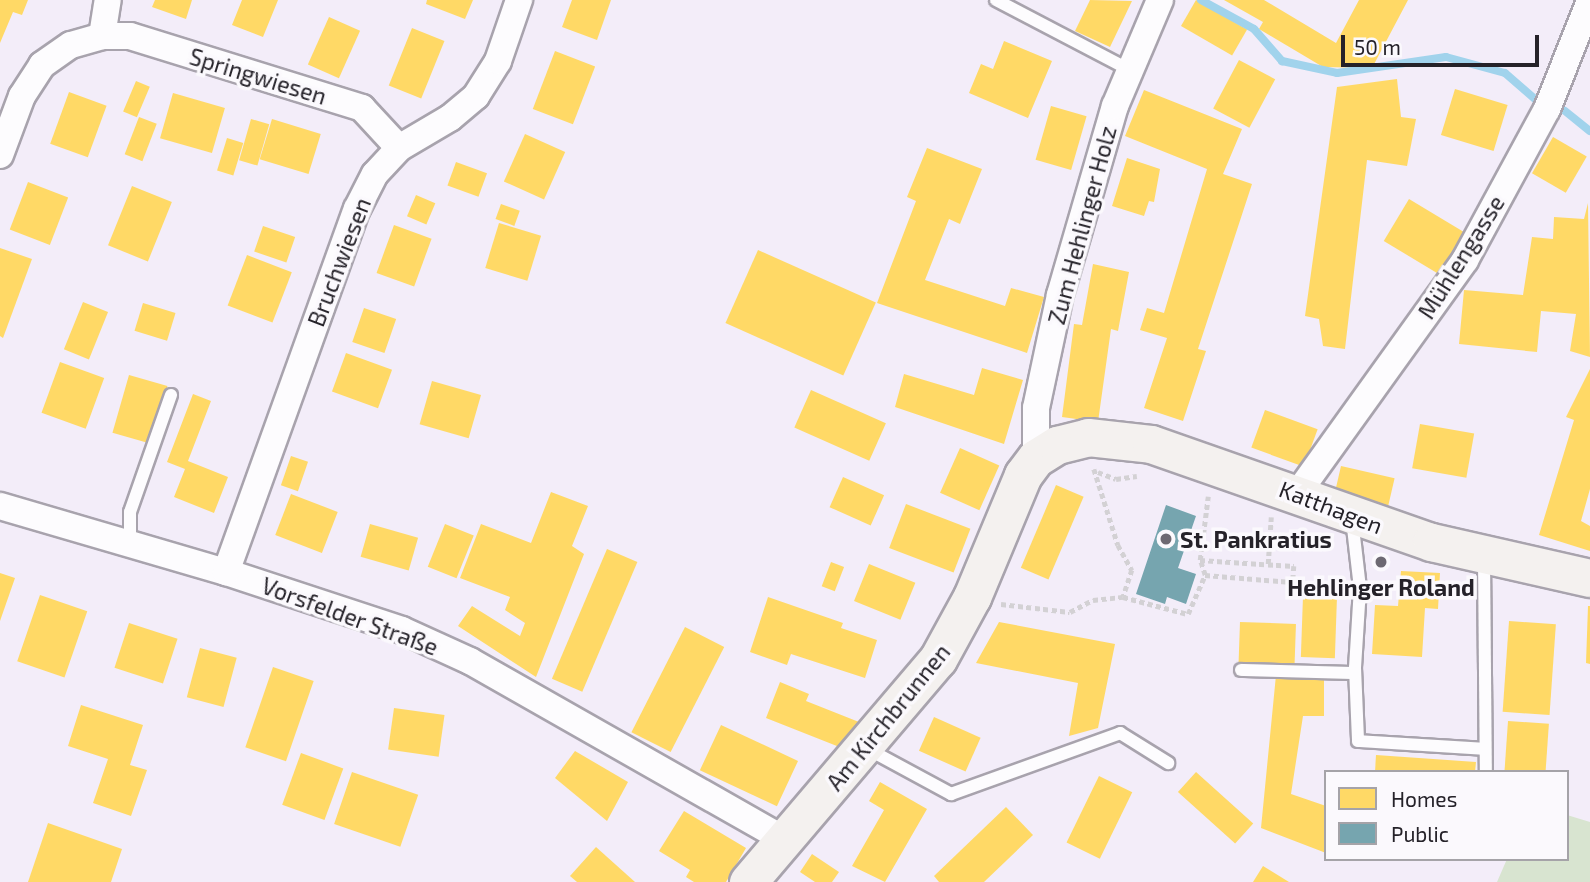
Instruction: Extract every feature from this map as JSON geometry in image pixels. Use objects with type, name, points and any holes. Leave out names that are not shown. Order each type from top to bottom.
[{"type":"main road","name":"Katthagen","points":[[1036,458],[1057,445],[1088,437],[1113,437],[1201,458],[1352,517],[1484,557],[1590,578]]},
{"type":"main road","name":"Am Kirchbrunnen","points":[[748,882],[787,841],[866,748],[957,629],[1012,498],[1036,458]]},
{"type":"street","points":[[102,36],[108,0]]},
{"type":"street","name":"Bruchwiesen","points":[[226,572],[357,209],[375,174],[399,148],[450,118],[476,96],[498,61],[519,0]]},
{"type":"street","name":"Zum Hehlinger Holz","points":[[1036,458],[1036,408],[1060,295],[1115,106],[1160,0]]},
{"type":"street","name":"Mühlengasse","points":[[1297,494],[1465,260],[1547,109],[1590,1]]},
{"type":"street","name":"Springwiesen","points":[[0,155],[22,96],[42,65],[71,45],[102,36],[130,36],[362,108],[399,148]]},
{"type":"street","name":"Vorsfelder Straße","points":[[0,506],[226,572],[402,631],[470,662],[787,841]]},
{"type":"lane","points":[[996,0],[1130,70]]},
{"type":"lane","points":[[130,544],[130,512],[171,395]]},
{"type":"lane","points":[[1352,517],[1360,588],[1355,670],[1358,741],[1485,749]]},
{"type":"lane","points":[[1484,557],[1486,770]]},
{"type":"lane","points":[[1241,670],[1355,670]]},
{"type":"lane","points":[[866,748],[951,794],[1120,733],[1168,763]]},
{"type":"path","points":[[1123,597],[1132,570],[1118,545],[1094,470],[1116,479],[1148,474]]},
{"type":"path","points":[[1197,493],[1222,500]]},
{"type":"path","points":[[1015,607],[1070,612],[1093,600],[1123,597],[1188,614],[1205,576],[1200,560],[1210,497]]},
{"type":"path","points":[[1259,510],[1272,513],[1268,564]]},
{"type":"path","points":[[1200,560],[1294,566],[1293,580]]},
{"type":"path","points":[[1205,576],[1293,580],[1360,588]]},
{"type":"green space","points":[[1569,816],[1590,822],[1590,882],[1497,882],[1506,861],[1569,861]]},
{"type":"building: Homes","points":[[0,0],[28,0],[22,15],[13,12],[0,43]]},
{"type":"building: Homes","points":[[155,0],[192,0],[186,19],[152,7]]},
{"type":"building: Homes","points":[[242,0],[278,0],[263,37],[232,25]]},
{"type":"building: Homes","points":[[427,0],[473,0],[465,19],[426,4]]},
{"type":"building: Homes","points":[[572,0],[611,0],[597,40],[562,27]]},
{"type":"building: Homes","points":[[1090,0],[1132,1],[1110,47],[1075,31]]},
{"type":"building: Homes","points":[[1196,0],[1247,30],[1232,55],[1181,26]]},
{"type":"building: Homes","points":[[1224,0],[1264,0],[1336,43],[1359,0],[1408,0],[1372,68],[1323,67],[1259,29],[1263,22]]},
{"type":"building: Homes","points":[[329,17],[360,31],[339,78],[308,65]]},
{"type":"building: Homes","points":[[412,28],[444,41],[421,99],[389,85]]},
{"type":"building: Homes","points":[[1004,41],[1052,61],[1028,118],[969,93],[981,64],[993,69]]},
{"type":"building: Homes","points":[[555,51],[595,66],[573,124],[533,109]]},
{"type":"building: Homes","points":[[1239,60],[1275,79],[1249,128],[1213,109]]},
{"type":"building: Homes","points":[[1397,79],[1401,117],[1416,119],[1407,166],[1367,160],[1345,349],[1323,346],[1319,319],[1305,316],[1337,87]]},
{"type":"building: Homes","points":[[136,81],[150,87],[137,117],[123,111]]},
{"type":"building: Homes","points":[[1455,89],[1508,105],[1494,151],[1441,135]]},
{"type":"building: Homes","points":[[1144,90],[1242,129],[1223,174],[1252,184],[1198,349],[1206,351],[1183,421],[1144,408],[1167,338],[1140,330],[1147,308],[1164,313],[1207,169],[1125,136]]},
{"type":"building: Homes","points":[[69,92],[107,106],[88,157],[50,144]]},
{"type":"building: Homes","points":[[173,93],[225,108],[212,153],[160,138]]},
{"type":"building: Homes","points":[[1051,106],[1087,116],[1071,170],[1036,160]]},
{"type":"building: Homes","points":[[139,117],[157,124],[142,161],[125,154]]},
{"type":"building: Homes","points":[[251,119],[269,124],[257,166],[239,160]]},
{"type":"building: Homes","points":[[272,119],[321,134],[308,174],[260,159]]},
{"type":"building: Homes","points":[[525,134],[565,152],[544,199],[504,182]]},
{"type":"building: Homes","points":[[1553,137],[1587,156],[1566,193],[1532,173]]},
{"type":"building: Homes","points":[[227,138],[243,143],[233,175],[217,171]]},
{"type":"building: Homes","points":[[927,148],[982,169],[960,224],[949,219],[925,280],[1005,306],[1011,288],[1044,297],[1027,353],[877,303],[916,201],[907,197]]},
{"type":"building: Homes","points":[[1127,158],[1160,169],[1154,202],[1149,201],[1144,216],[1112,206]]},
{"type":"building: Homes","points":[[456,162],[487,173],[478,197],[447,185]]},
{"type":"building: Homes","points":[[28,182],[68,197],[50,245],[10,230]]},
{"type":"building: Homes","points":[[132,186],[172,202],[148,261],[108,245]]},
{"type":"building: Homes","points":[[416,195],[435,203],[426,224],[407,216]]},
{"type":"building: Homes","points":[[1409,199],[1464,232],[1439,274],[1384,241]]},
{"type":"building: Homes","points":[[1588,203],[1590,357],[1570,351],[1576,314],[1541,311],[1537,352],[1459,344],[1464,290],[1523,295],[1532,237],[1553,239],[1554,217],[1584,219]]},
{"type":"building: Homes","points":[[501,204],[520,211],[514,226],[496,219]]},
{"type":"building: Homes","points":[[499,223],[541,236],[527,281],[485,268]]},
{"type":"building: Homes","points":[[394,225],[432,239],[414,287],[377,273]]},
{"type":"building: Homes","points":[[263,226],[295,237],[286,263],[254,252]]},
{"type":"building: Homes","points":[[0,248],[32,259],[3,338],[0,336]]},
{"type":"building: Homes","points":[[758,250],[876,302],[843,376],[725,323]]},
{"type":"building: Homes","points":[[247,255],[292,272],[272,323],[228,305]]},
{"type":"building: Homes","points":[[1093,264],[1129,272],[1118,331],[1111,329],[1098,422],[1062,417],[1074,324],[1082,325]]},
{"type":"building: Homes","points":[[83,302],[108,312],[89,359],[64,349]]},
{"type":"building: Homes","points":[[143,303],[176,313],[167,341],[135,331]]},
{"type":"building: Homes","points":[[364,308],[396,319],[384,353],[352,342]]},
{"type":"building: Homes","points":[[346,353],[392,370],[378,408],[332,392]]},
{"type":"building: Homes","points":[[60,362],[104,378],[86,429],[42,413]]},
{"type":"building: Homes","points":[[982,368],[1023,380],[1004,444],[895,407],[904,374],[974,395]]},
{"type":"building: Homes","points":[[1590,369],[1590,489],[1581,521],[1590,526],[1590,551],[1539,535],[1574,420],[1566,417]]},
{"type":"building: Homes","points":[[129,375],[167,386],[151,444],[112,433]]},
{"type":"building: Homes","points":[[432,381],[481,395],[469,438],[420,424]]},
{"type":"building: Homes","points":[[811,390],[886,423],[869,461],[794,427]]},
{"type":"building: Homes","points":[[193,394],[211,401],[188,461],[228,477],[214,513],[174,497],[185,469],[167,462]]},
{"type":"building: Homes","points":[[1265,410],[1318,429],[1304,467],[1251,448]]},
{"type":"building: Homes","points":[[1420,424],[1474,434],[1466,478],[1412,468]]},
{"type":"building: Homes","points":[[960,448],[999,465],[979,510],[940,493]]},
{"type":"building: Homes","points":[[291,456],[308,462],[298,491],[281,485]]},
{"type":"building: Homes","points":[[1341,466],[1395,478],[1388,509],[1334,496]]},
{"type":"building: Homes","points":[[843,477],[884,495],[871,525],[830,507]]},
{"type":"building: Homes","points":[[1056,485],[1084,497],[1048,580],[1021,568]]},
{"type":"building: Homes","points":[[551,492],[588,506],[572,546],[584,554],[536,677],[458,626],[472,606],[520,636],[525,623],[505,610],[510,597],[460,578],[481,524],[531,543]]},
{"type":"building: Homes","points":[[291,494],[338,512],[322,553],[275,535]]},
{"type":"building: Homes","points":[[906,504],[970,529],[954,573],[889,548]]},
{"type":"building: Homes","points":[[370,524],[418,538],[409,570],[361,557]]},
{"type":"building: Homes","points":[[445,524],[474,536],[457,578],[428,567]]},
{"type":"building: Homes","points":[[607,549],[637,562],[582,692],[552,679]]},
{"type":"building: Homes","points":[[831,562],[844,567],[835,591],[822,586]]},
{"type":"building: Homes","points":[[869,564],[915,583],[900,620],[854,601]]},
{"type":"building: Homes","points":[[1401,571],[1440,573],[1438,609],[1425,608],[1422,657],[1372,654],[1375,605],[1398,606]]},
{"type":"building: Homes","points":[[0,573],[15,578],[0,621]]},
{"type":"building: Homes","points":[[40,595],[87,611],[64,677],[17,661]]},
{"type":"building: Homes","points":[[1303,596],[1337,597],[1335,658],[1301,657]]},
{"type":"building: Homes","points":[[768,597],[843,623],[841,628],[877,640],[865,678],[791,654],[787,665],[750,652]]},
{"type":"building: Homes","points":[[1590,606],[1590,664],[1586,663]]},
{"type":"building: Homes","points":[[1509,621],[1556,624],[1550,715],[1503,712]]},
{"type":"building: Homes","points":[[999,622],[1115,644],[1098,728],[1069,736],[1078,683],[976,663]]},
{"type":"building: Homes","points":[[1240,622],[1296,624],[1295,666],[1239,664]]},
{"type":"building: Homes","points":[[129,623],[178,639],[163,683],[114,668]]},
{"type":"building: Homes","points":[[685,627],[724,647],[671,752],[631,732]]},
{"type":"building: Homes","points":[[200,648],[237,658],[224,707],[187,697]]},
{"type":"building: Homes","points":[[273,667],[314,681],[286,761],[245,747]]},
{"type":"building: Homes","points":[[1276,675],[1324,676],[1324,716],[1303,716],[1291,794],[1324,805],[1324,852],[1261,828]]},
{"type":"building: Homes","points":[[780,682],[809,694],[806,701],[859,722],[847,750],[766,718]]},
{"type":"building: Homes","points":[[81,705],[143,725],[130,765],[147,770],[131,816],[93,803],[108,759],[68,746]]},
{"type":"building: Homes","points":[[394,708],[445,715],[439,757],[388,750]]},
{"type":"building: Homes","points":[[934,717],[981,738],[966,772],[919,751]]},
{"type":"building: Homes","points":[[1508,721],[1549,724],[1546,770],[1505,770]]},
{"type":"building: Homes","points":[[721,725],[798,761],[777,806],[700,770]]},
{"type":"building: Homes","points":[[575,751],[628,782],[607,821],[555,778]]},
{"type":"building: Homes","points":[[301,753],[343,768],[324,820],[282,805]]},
{"type":"building: Homes","points":[[1376,755],[1476,762],[1475,770],[1375,770]]},
{"type":"building: Homes","points":[[352,772],[418,795],[400,847],[334,824]]},
{"type":"building: Homes","points":[[1196,772],[1253,824],[1235,844],[1178,792]]},
{"type":"building: Homes","points":[[1099,776],[1132,792],[1100,859],[1067,843]]},
{"type":"building: Homes","points":[[880,782],[927,809],[885,882],[852,866],[884,810],[869,801]]},
{"type":"building: Homes","points":[[1006,807],[1033,835],[984,882],[939,882],[934,876]]},
{"type":"building: Homes","points":[[684,811],[746,848],[726,882],[694,882],[686,877],[690,870],[659,851]]},
{"type":"building: Homes","points":[[48,823],[122,849],[111,882],[28,882]]},
{"type":"building: Homes","points":[[596,847],[635,882],[577,882],[570,876]]},
{"type":"building: Homes","points":[[812,854],[839,872],[832,882],[815,882],[800,872]]},
{"type":"building: Homes","points":[[1263,866],[1289,882],[1253,882]]},
{"type":"building: Public","points":[[1166,505],[1196,516],[1178,568],[1196,574],[1186,604],[1167,597],[1165,604],[1136,594]]},
{"type":"waterway","points":[[1201,0],[1254,29],[1282,61],[1337,73],[1446,57],[1505,73],[1535,99]]},
{"type":"waterway","points":[[1565,111],[1590,131]]},
{"type":"place","name":"St. Pankratius","points":[[1166,539]]},
{"type":"place","name":"Hehlinger Roland","points":[[1381,562]]}]
